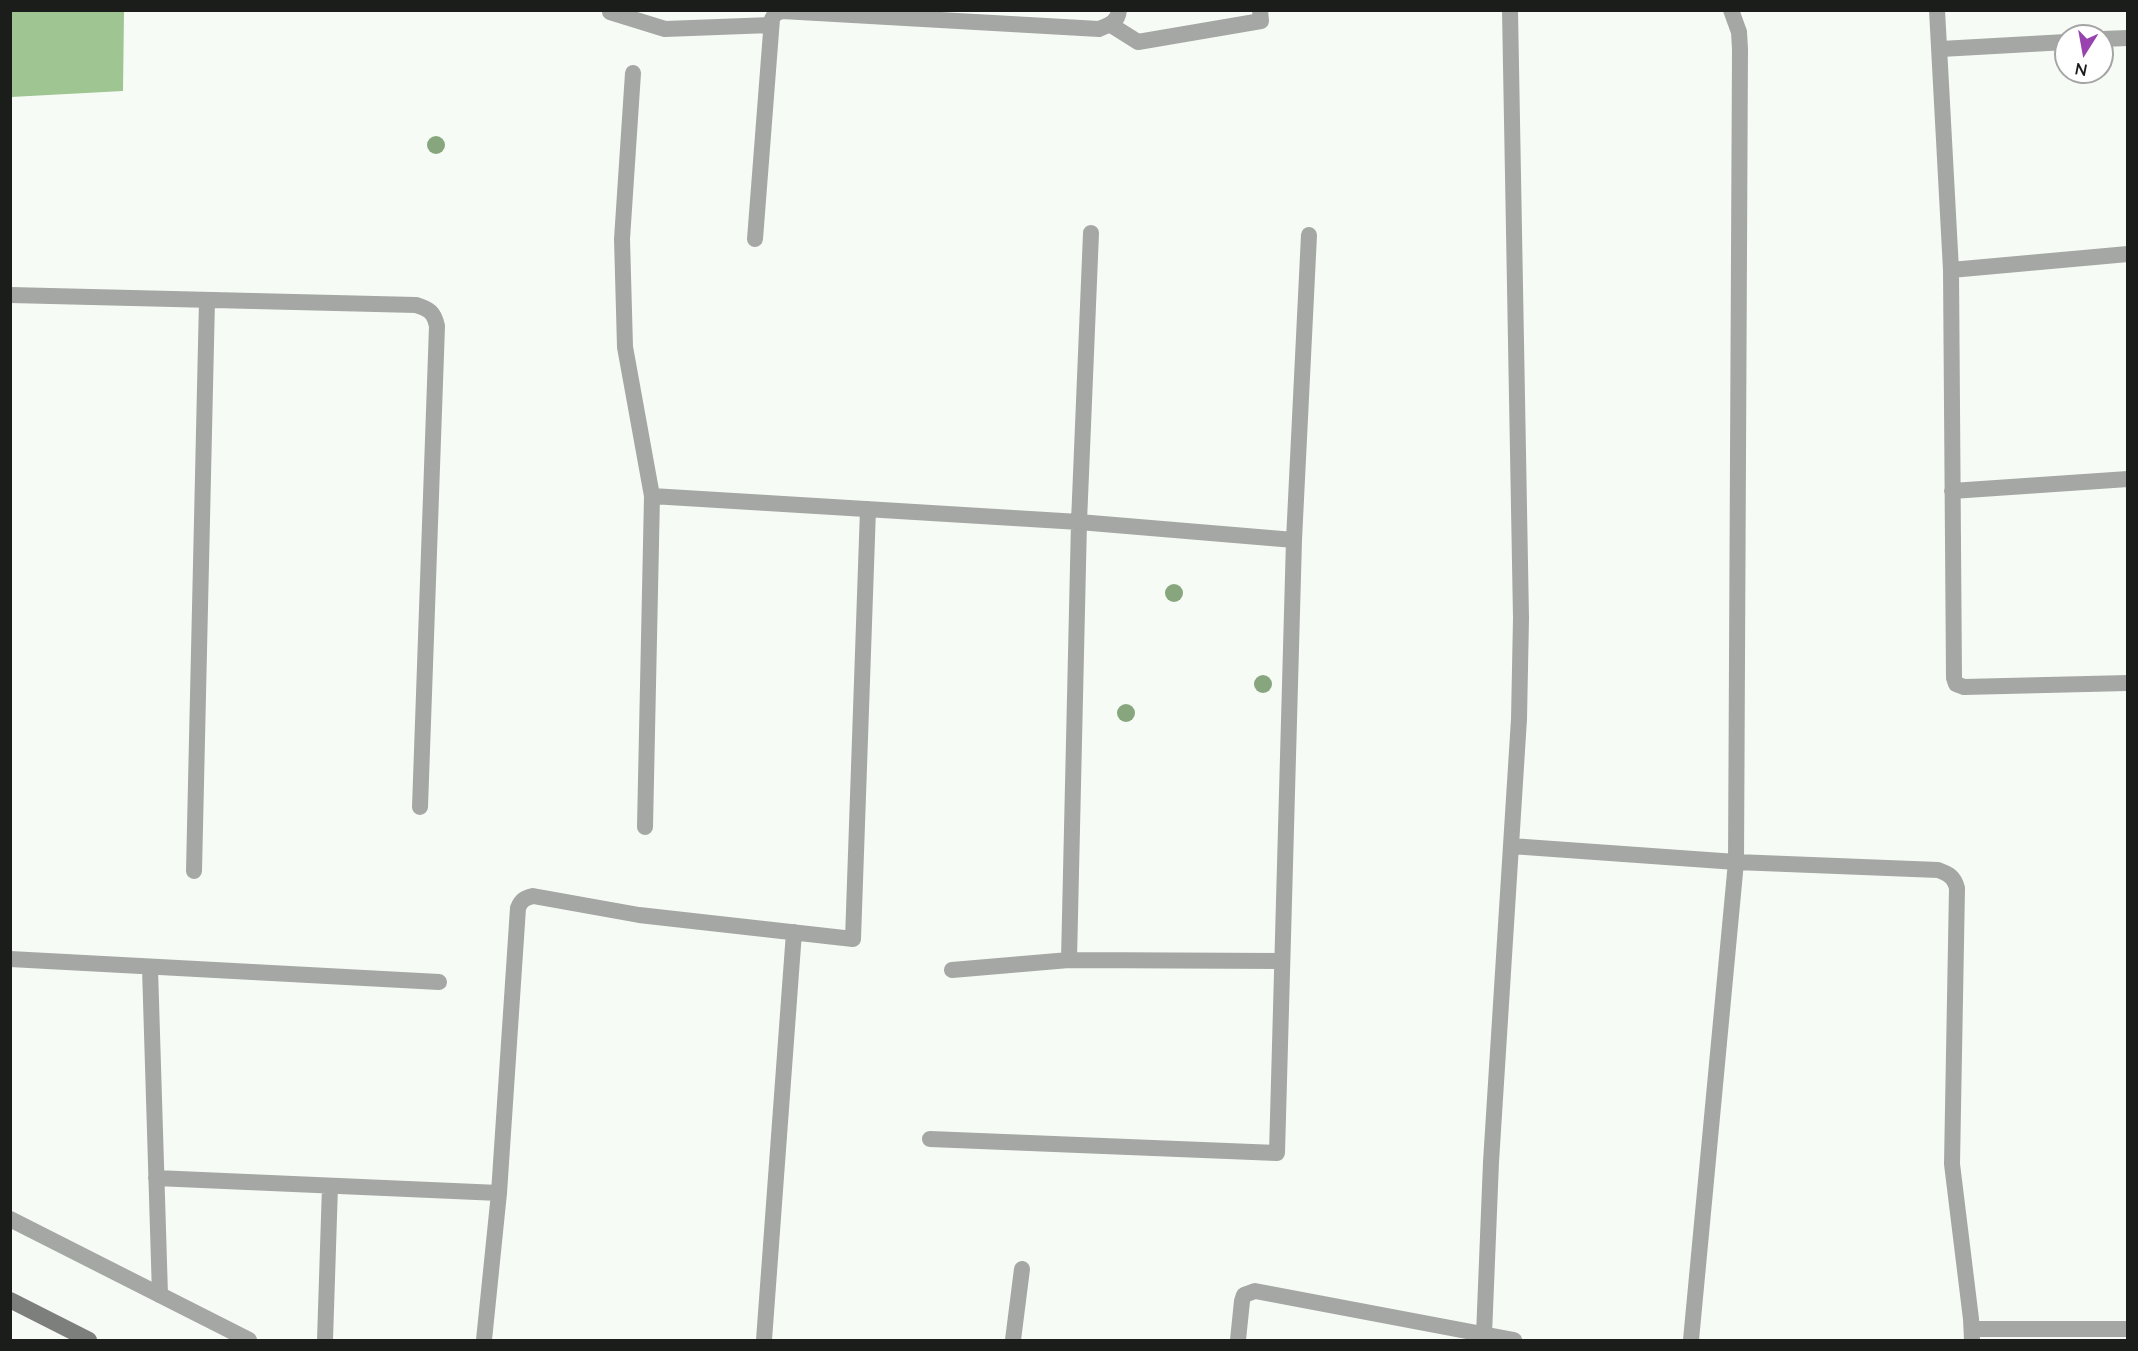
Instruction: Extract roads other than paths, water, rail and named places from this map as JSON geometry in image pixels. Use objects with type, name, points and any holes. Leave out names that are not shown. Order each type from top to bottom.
[{"type":"main road","points":[[10,1300],[89,1341]]},
{"type":"street","points":[[755,239],[771,25],[772,19],[782,11],[1099,28],[1115,18],[1138,42],[1260,21],[1260,10]]},
{"type":"street","points":[[1484,1335],[1491,1162],[1518,718],[1521,618],[1510,10]]},
{"type":"street","points":[[1691,1341],[1736,862],[1740,49],[1739,32],[1731,10]]},
{"type":"street","points":[[1937,10],[1941,49],[1951,270],[1954,678],[1956,684],[1964,687],[2127,683]]},
{"type":"street","points":[[610,12],[665,29],[771,25]]},
{"type":"street","points":[[1941,49],[2054,43]]},
{"type":"street","points":[[633,73],[622,239],[625,347],[652,496],[645,827]]},
{"type":"street","points":[[1069,960],[1079,522],[1091,233]]},
{"type":"street","points":[[930,1139],[1277,1153],[1294,540],[1309,235]]},
{"type":"street","points":[[1951,270],[2127,254]]},
{"type":"street","points":[[10,295],[416,305],[429,309],[435,316],[420,807]]},
{"type":"street","points":[[194,871],[207,300]]},
{"type":"street","points":[[1952,491],[2127,479]]},
{"type":"street","points":[[652,496],[1079,522],[1294,540]]},
{"type":"street","points":[[484,1341],[499,1193],[518,908],[525,898],[533,896],[639,915],[853,939],[868,509]]},
{"type":"street","points":[[1510,846],[1736,862],[1938,870],[1949,873],[1957,888],[1952,1164],[1972,1335],[2127,1329]]},
{"type":"street","points":[[764,1341],[794,932]]},
{"type":"street","points":[[952,970],[1069,960],[1282,961]]},
{"type":"street","points":[[11,965],[150,968],[439,982]]},
{"type":"street","points":[[150,968],[160,1295]]},
{"type":"street","points":[[156,1178],[499,1193]]},
{"type":"street","points":[[325,1341],[330,1186]]},
{"type":"street","points":[[10,1219],[249,1341]]},
{"type":"street","points":[[1013,1341],[1022,1269]]},
{"type":"street","points":[[1238,1341],[1244,1295],[1255,1291],[1514,1341]]}]
